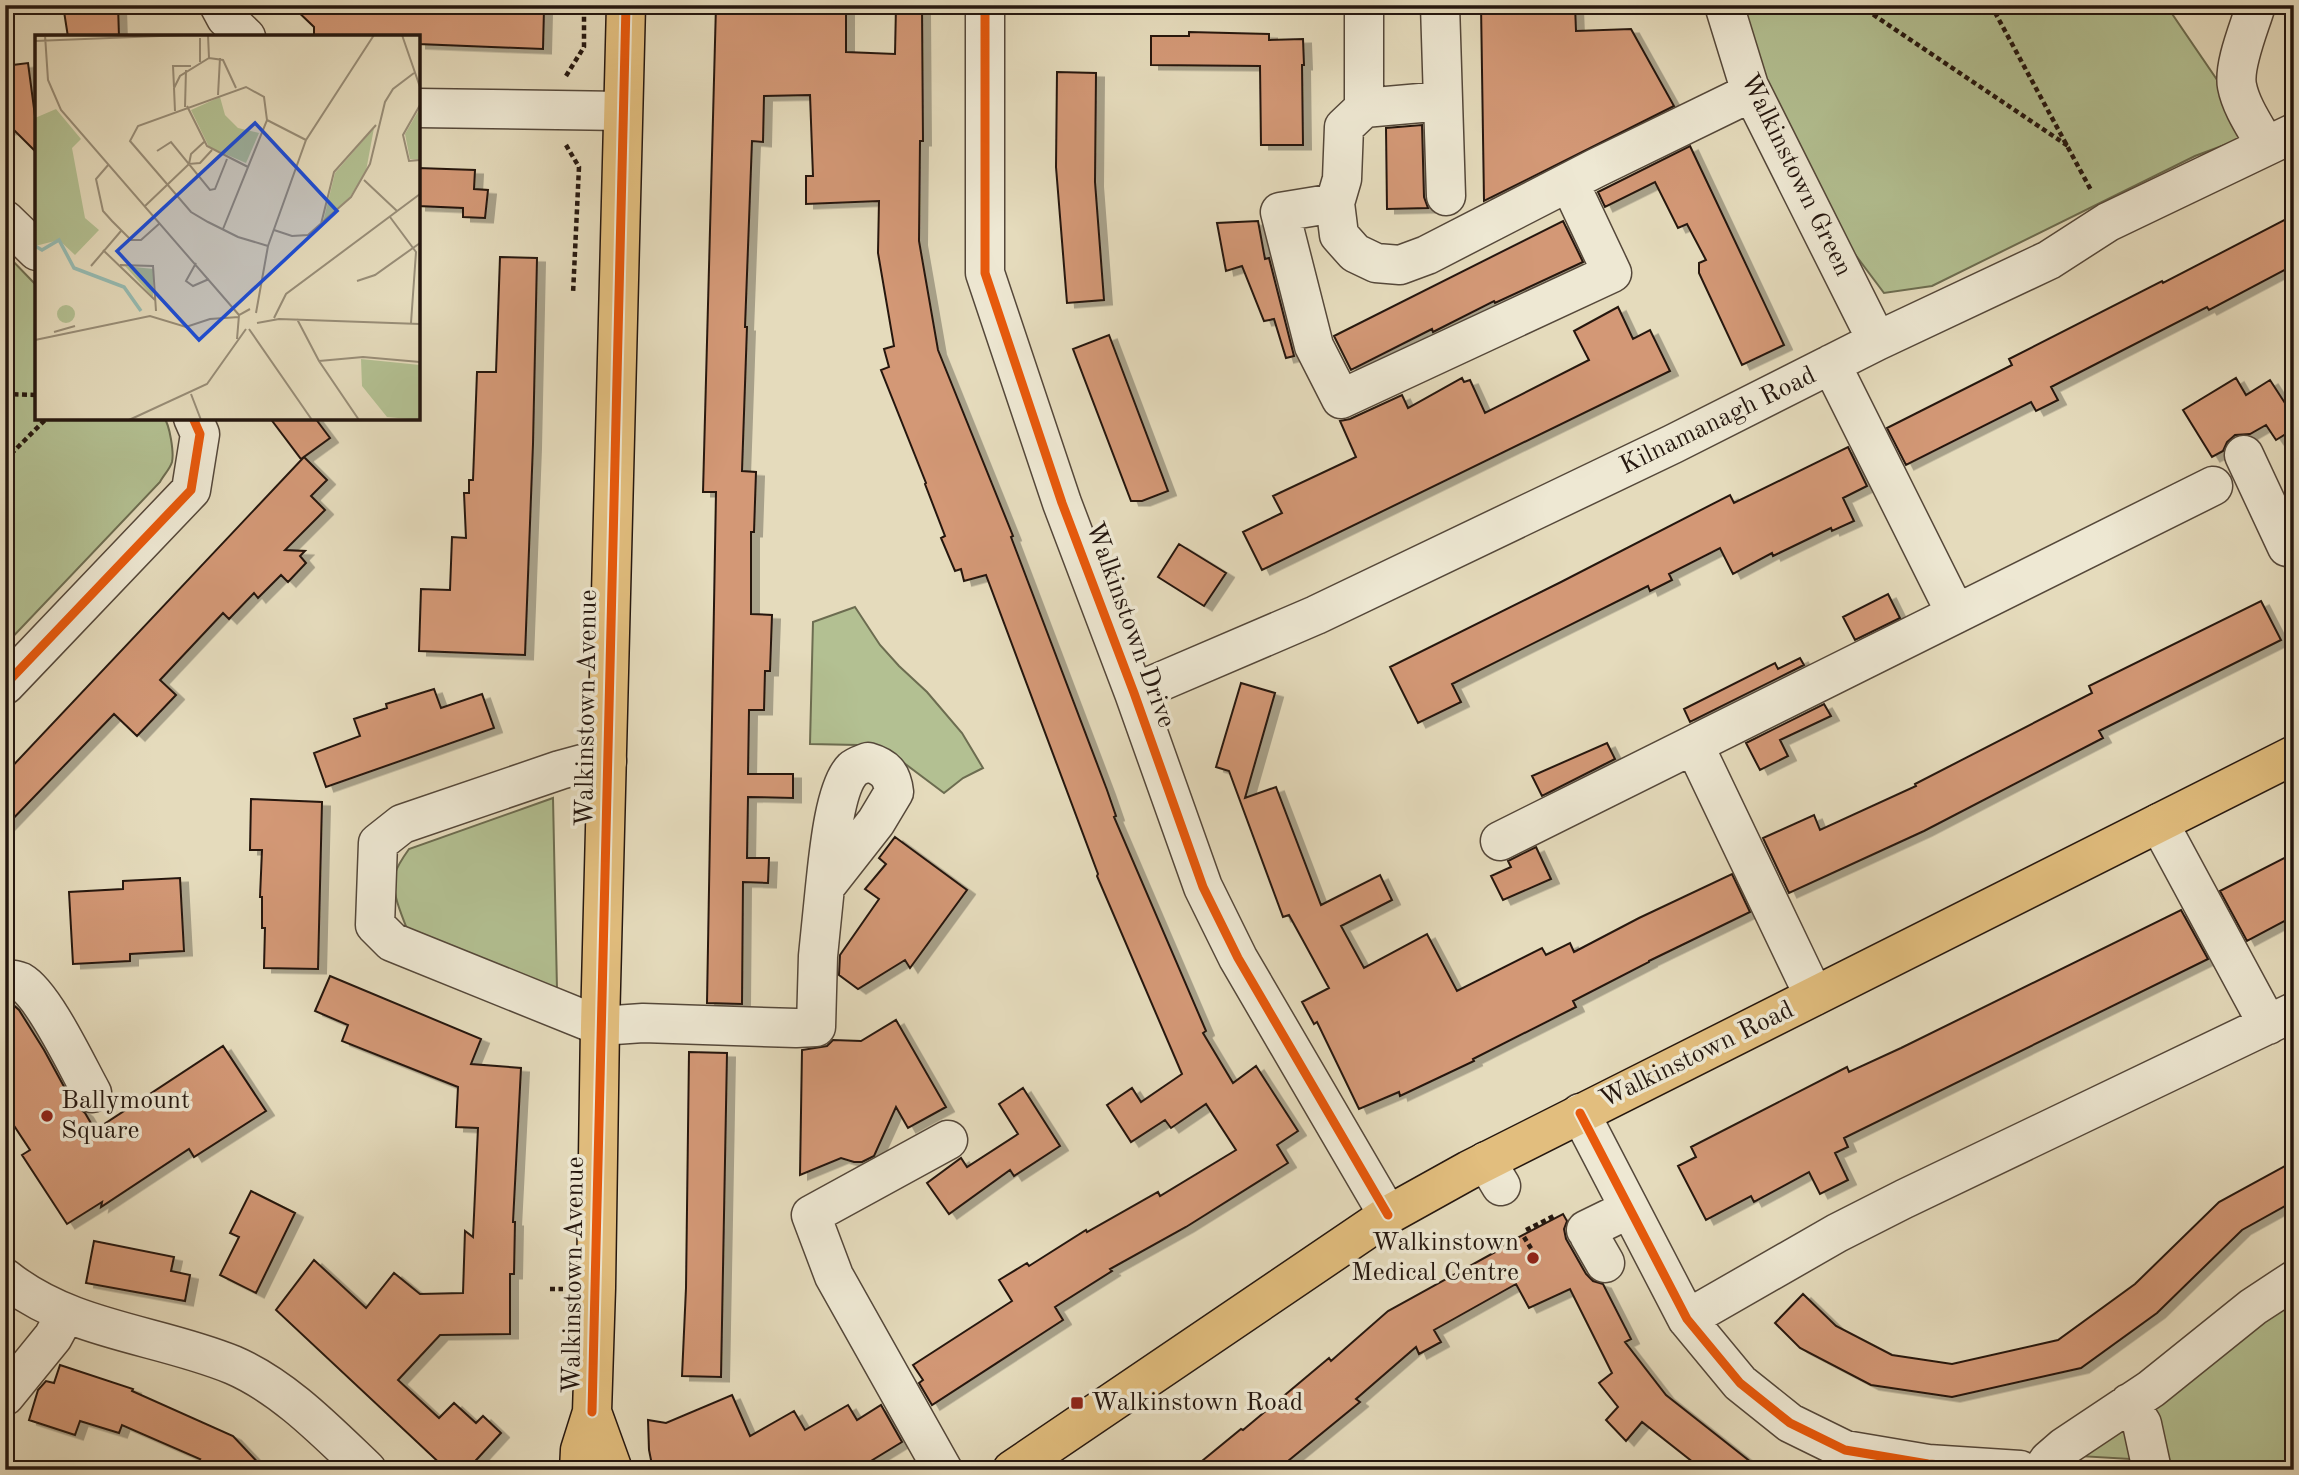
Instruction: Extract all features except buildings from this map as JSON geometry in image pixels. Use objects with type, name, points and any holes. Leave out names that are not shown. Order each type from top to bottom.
[{"type":"main road","name":"Walkinstown Avenue","points":[[579,1470],[580,1450],[592,1412],[626,5]]},
{"type":"main road","name":"Walkinstown Road","points":[[1016,1468],[1388,1215],[1493,1174],[1580,1113],[2294,755]]},
{"type":"main road","name":"Walkinstown Avenue","points":[[592,1412],[613,1470]]},
{"type":"street","points":[[219,5],[226,18],[244,35]]},
{"type":"street","name":"Walkinstown Drive","points":[[985,5],[985,273],[1062,503],[1209,899],[1238,958],[1388,1215]]},
{"type":"street","points":[[1364,5],[1364,108]]},
{"type":"street","points":[[1440,5],[1447,196]]},
{"type":"street","name":"Walkinstown Green","points":[[1724,5],[1752,92],[1877,341]]},
{"type":"street","points":[[2256,5],[2237,71],[2236,85],[2242,102],[2280,140]]},
{"type":"street","points":[[1443,101],[1364,108],[1344,127],[1342,179],[1335,203],[1339,235],[1355,254],[1376,264],[1400,265],[1427,255],[1752,92]]},
{"type":"street","points":[[420,108],[622,111]]},
{"type":"street","name":"Kilnamanagh Road","points":[[1134,693],[1315,615],[1673,444],[1877,341],[2049,260],[2108,222],[2280,140]]},
{"type":"street","points":[[1335,203],[1280,212],[1314,346],[1341,399],[1612,273],[1569,182]]},
{"type":"street","points":[[5,220],[35,249]]},
{"type":"street","points":[[1831,364],[1956,614]]},
{"type":"street","points":[[5,685],[191,490],[200,434],[193,420]]},
{"type":"street","points":[[2244,455],[2292,550]]},
{"type":"street","points":[[1500,841],[2213,486]]},
{"type":"street","points":[[1694,745],[1814,996]]},
{"type":"street","name":"Walkinstown Avenue","points":[[600,1026],[392,942],[375,925],[376,881],[378,843],[402,824],[560,770],[607,761]]},
{"type":"street","points":[[1688,1319],[1848,1228],[2281,1018],[2160,823]]},
{"type":"street","points":[[600,1026],[643,1023],[816,1027],[818,956],[825,887]]},
{"type":"street","points":[[5,980],[21,983],[43,1006],[92,1093]]},
{"type":"street","points":[[1580,1113],[1688,1319],[1740,1383],[1790,1423],[1845,1450],[1928,1464],[2020,1470]]},
{"type":"street","points":[[943,1470],[834,1276],[811,1215],[948,1140]]},
{"type":"street","points":[[1586,1235],[1629,1209]]},
{"type":"street","points":[[5,1278],[18,1288],[66,1313],[105,1328],[205,1354],[263,1380],[367,1470]]},
{"type":"street","points":[[2042,1470],[2064,1447],[2151,1389],[2253,1307],[2294,1280]]},
{"type":"street","points":[[5,1396],[53,1337],[66,1313]]},
{"type":"street","points":[[2129,1403],[2142,1424],[2152,1470]]},
{"type":"path","points":[[1859,5],[2068,146]]},
{"type":"path","points":[[1991,5],[2108,222]]},
{"type":"path","points":[[563,140],[579,167],[573,294]]},
{"type":"path","points":[[5,394],[35,395]]},
{"type":"path","points":[[5,460],[45,420]]},
{"type":"path","points":[[1526,1230],[1586,1235]]},
{"type":"path","points":[[1524,1237],[1532,1250]]},
{"type":"green space","points":[[1743,5],[2166,5],[2254,134],[2195,156],[1932,286],[1884,293],[1854,253],[1762,71]]},
{"type":"green space","points":[[5,253],[35,284],[35,420],[165,420],[170,433],[172,462],[160,482],[5,645]]},
{"type":"green space","points":[[855,607],[880,645],[927,692],[962,733],[983,768],[963,778],[944,793],[896,757],[858,745],[810,744],[813,622]]},
{"type":"green space","points":[[553,798],[557,990],[407,929],[397,902],[394,881],[397,868],[409,849]]},
{"type":"green space","points":[[2294,1295],[2294,1461],[2200,1463],[2078,1456]]},
{"type":"cycle path","points":[[592,1412],[626,5]]},
{"type":"cycle path","points":[[985,5],[985,273],[1062,503],[1203,887],[1238,958],[1388,1215]]},
{"type":"cycle path","points":[[5,685],[191,490],[200,434],[194,420]]},
{"type":"cycle path","points":[[1580,1113],[1687,1319],[1740,1383],[1790,1423],[1845,1450],[1928,1464],[2020,1470]]},
{"type":"place","name":"Ballymount Square","points":[[47,1116]]},
{"type":"place","name":"Walkinstown Medical Centre","points":[[1533,1258]]},
{"type":"place","name":"Walkinstown Road","points":[[1077,1403]]}]
